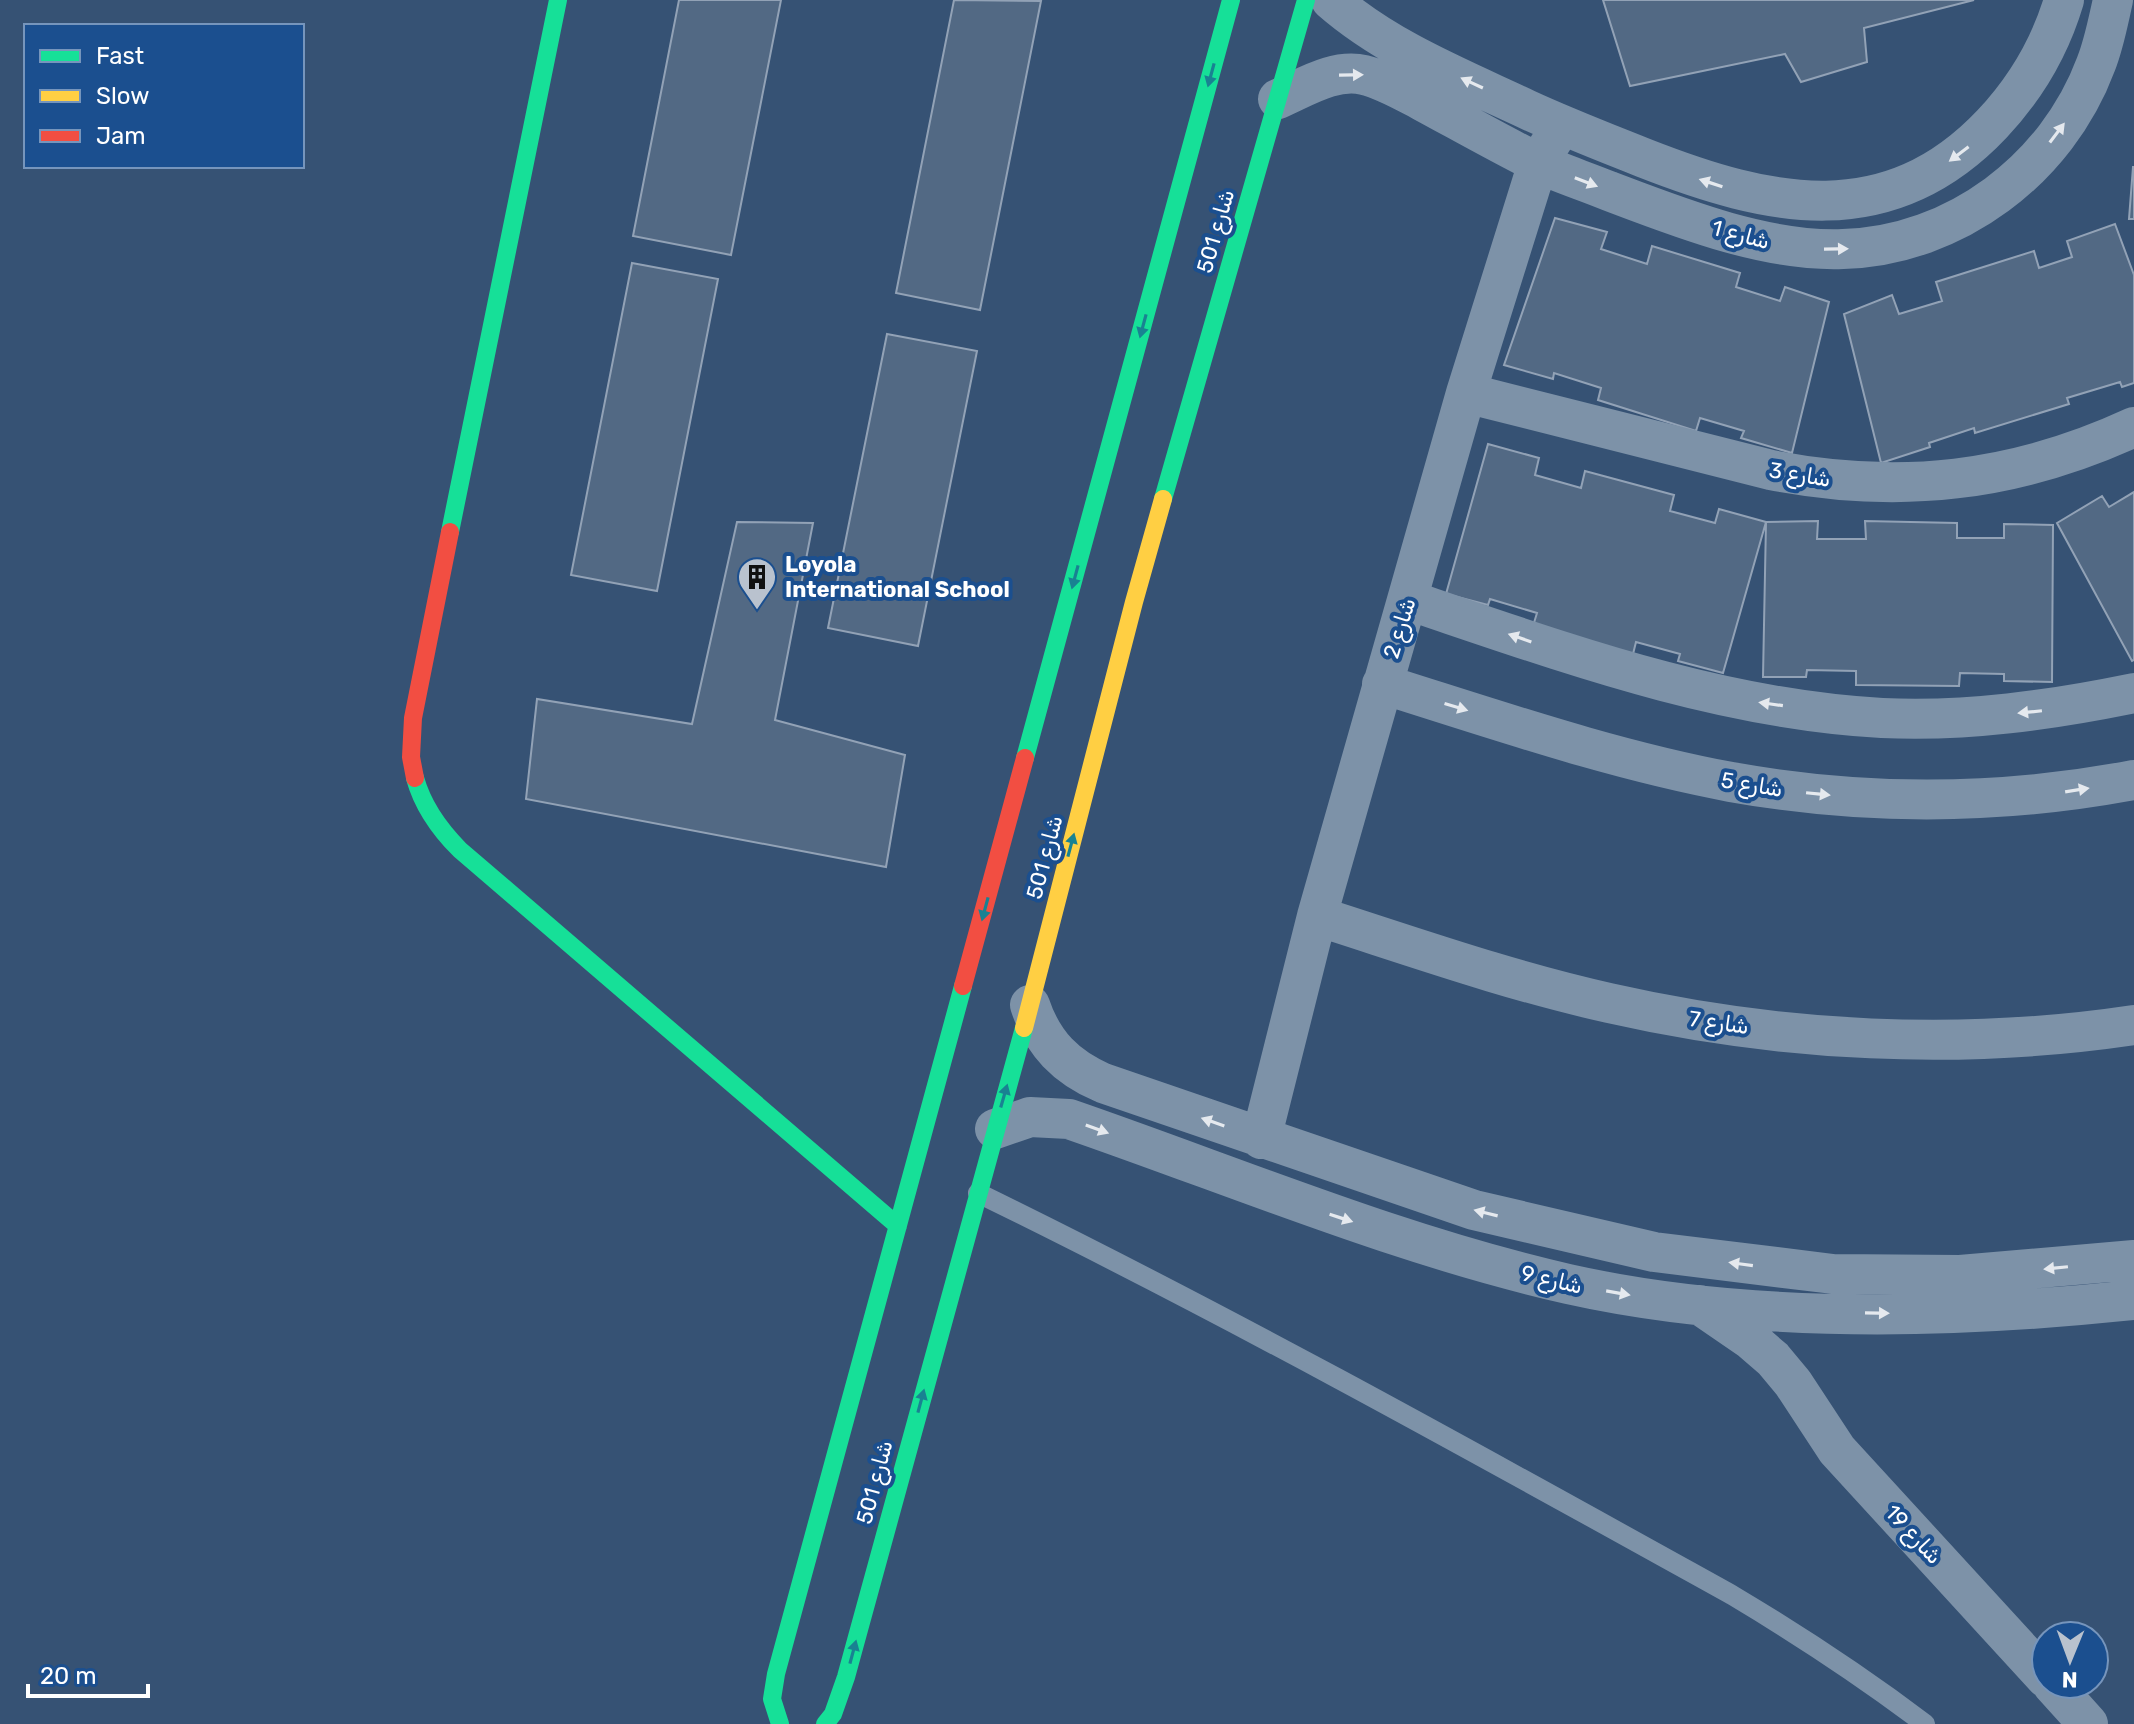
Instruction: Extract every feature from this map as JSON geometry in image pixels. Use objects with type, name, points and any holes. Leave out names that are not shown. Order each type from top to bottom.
[{"type":"street","points":[[558,0],[413,718],[410,743],[417,791],[442,833],[460,850],[898,1226]]},
{"type":"street","name":"شارع 501","points":[[780,1724],[773,1713],[774,1682],[1231,0]]},
{"type":"street","name":"شارع 501","points":[[825,1724],[833,1714],[846,1677],[1030,1005],[1134,602],[1306,0]]},
{"type":"street","name":"شارع 1","points":[[1331,0],[1381,36],[1437,67],[1562,125],[1692,177],[1730,189],[1797,201],[1869,197],[1936,171],[1982,135],[2011,103],[2051,39],[2064,0]]},
{"type":"street","name":"شارع 1","points":[[1278,99],[1329,77],[1361,74],[1399,89],[1538,163],[1657,209],[1779,244],[1843,249],[1904,241],[1943,227],[2005,190],[2038,159],[2065,123],[2096,67],[2113,0]]},
{"type":"street","name":"شارع 2","points":[[1261,1139],[1317,916],[1466,393],[1538,163],[1562,125]]},
{"type":"street","name":"شارع 3","points":[[1466,393],[1771,470],[1814,478],[1882,484],[1931,483],[1992,474],[2090,447],[2134,427]]},
{"type":"street","points":[[1408,600],[1667,684],[1725,698],[1833,714],[1884,718],[2006,714],[2046,710],[2134,693]]},
{"type":"street","name":"شارع 5","points":[[1382,684],[1645,762],[1731,782],[1806,792],[1864,799],[1979,799],[2074,791],[2134,780]]},
{"type":"street","name":"شارع 7","points":[[1317,916],[1485,970],[1609,1003],[1757,1027],[1903,1041],[2014,1038],[2134,1025]]},
{"type":"street","points":[[1030,1005],[1036,1022],[1056,1053],[1086,1076],[1261,1139],[1474,1210],[1552,1230],[1654,1252],[1833,1274],[1960,1275],[2134,1260]]},
{"type":"street","name":"شارع 9","points":[[995,1129],[1030,1117],[1069,1119],[1334,1216],[1569,1284],[1626,1295],[1798,1311],[1945,1314],[2134,1300]]},
{"type":"street","points":[[1793,1383],[1802,1271]]},
{"type":"street","name":"شارع 19","points":[[1699,1304],[1773,1359],[1793,1383],[1837,1450],[2030,1661]]},
{"type":"street","points":[[2066,1700],[2088,1724]]},
{"type":"lane","points":[[978,1193],[1290,1353],[1732,1595],[1870,1682],[1925,1724]]},
{"type":"building","points":[[679,0],[781,0],[731,255],[633,236]]},
{"type":"building","points":[[954,0],[1041,1],[980,310],[896,293]]},
{"type":"building","points":[[1603,0],[1974,0],[1864,28],[1867,62],[1801,82],[1785,54],[1630,86]]},
{"type":"building","points":[[2133,167],[2134,219],[2129,219]]},
{"type":"building","points":[[1555,218],[1607,232],[1601,249],[1647,264],[1652,246],[1740,273],[1736,287],[1780,301],[1785,287],[1829,302],[1792,453],[1741,438],[1744,431],[1700,418],[1696,431],[1598,400],[1601,388],[1554,373],[1553,379],[1504,365]]},
{"type":"building","points":[[2115,224],[2134,275],[2134,383],[2122,387],[2120,382],[2067,398],[2069,404],[1975,433],[1974,428],[1881,463],[1844,314],[1892,295],[1899,314],[1942,301],[1936,282],[2034,251],[2039,268],[2072,257],[2067,241]]},
{"type":"building","points":[[632,263],[718,279],[657,591],[571,575]]},
{"type":"building","name":"Loyola International School","points":[[887,334],[977,351],[918,646],[828,628]]},
{"type":"building","points":[[1488,444],[1539,458],[1535,475],[1581,488],[1585,471],[1674,495],[1670,511],[1715,523],[1719,509],[1766,522],[1723,673],[1678,661],[1680,654],[1636,642],[1633,654],[1533,626],[1537,613],[1490,599],[1488,605],[1446,594]]},
{"type":"building","points":[[2134,492],[2132,661],[2057,523],[2102,496],[2109,507]]},
{"type":"building","points":[[1818,521],[1817,539],[1866,539],[1865,521],[1957,523],[1957,538],[2004,538],[2004,524],[2053,525],[2052,682],[2004,681],[2004,674],[1960,673],[1959,686],[1856,685],[1856,671],[1807,670],[1806,677],[1763,677],[1766,522]]},
{"type":"building","name":"Loyola International School","points":[[737,522],[813,523],[775,720],[905,755],[886,867],[526,799],[537,699],[692,724]]},
{"type":"traffic: fast","points":[[450,532],[558,0]]},
{"type":"traffic: fast","points":[[1025,758],[1231,0]]},
{"type":"traffic: fast","points":[[1163,499],[1306,0]]},
{"type":"traffic: fast","points":[[415,778],[422,799],[433,817],[460,850],[898,1226]]},
{"type":"traffic: fast","points":[[780,1724],[772,1699],[776,1674],[963,986]]},
{"type":"traffic: fast","points":[[825,1724],[833,1714],[846,1677],[1024,1028]]},
{"type":"traffic: slow","points":[[1024,1028],[1163,499]]},
{"type":"traffic: jam","points":[[415,778],[411,757],[413,718],[450,532]]},
{"type":"traffic: jam","points":[[963,986],[1025,758]]},
{"type":"place","name":"Loyola International School","points":[[757,611]]}]
